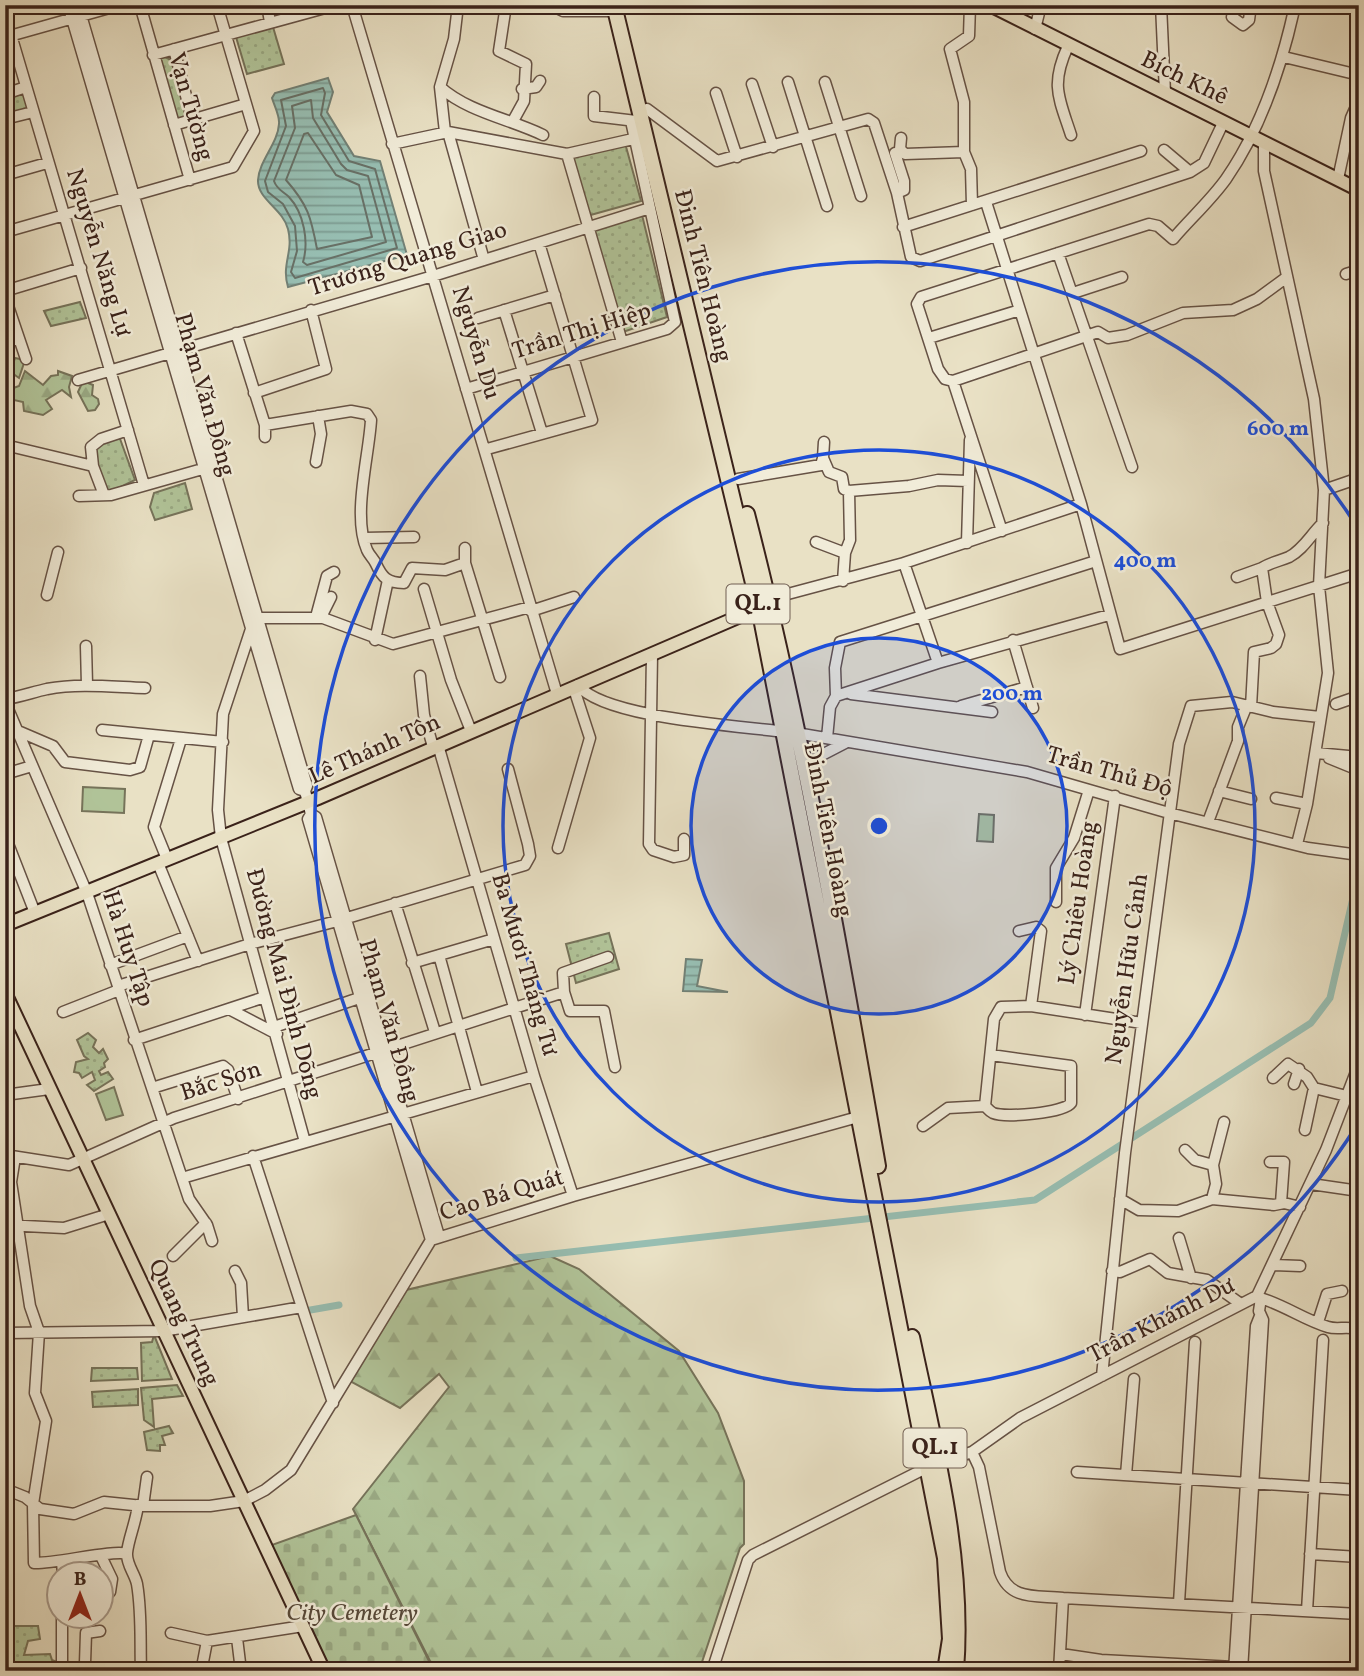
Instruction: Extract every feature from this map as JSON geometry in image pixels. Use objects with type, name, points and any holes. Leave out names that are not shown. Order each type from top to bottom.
[{"type":"highway","name":"Đinh Tiên Hoàng","points":[[625,7],[639,117],[764,604]]},
{"type":"highway","name":"Đinh Tiên Hoàng","points":[[639,117],[737,479],[790,732],[881,1207]]},
{"type":"highway","name":"Đinh Tiên Hoàng","points":[[790,732],[805,777],[858,1117],[886,1228],[959,1603],[956,1671]]},
{"type":"highway","name":"Đinh Tiên Hoàng","points":[[933,1465],[949,1604],[950,1639],[945,1671]]},
{"type":"main road","name":"Bích Khê","points":[[990,5],[1359,190]]},
{"type":"main road","name":"Lê Thánh Tôn","points":[[5,925],[308,802],[764,604]]},
{"type":"main road","name":"Quang Trung","points":[[5,994],[324,1671]]},
{"type":"street","name":"Phạm Văn Đồng","points":[[68,5],[76,18],[242,581],[251,629],[276,695]]},
{"type":"street","name":"Phạm Văn Đồng","points":[[76,18],[78,5]]},
{"type":"street","points":[[8,36],[120,5]]},
{"type":"street","name":"Vạn Tường","points":[[140,5],[190,180]]},
{"type":"street","points":[[5,232],[233,167],[254,131],[218,5]]},
{"type":"street","points":[[268,5],[270,23]]},
{"type":"street","points":[[153,55],[226,34],[292,20],[337,5]]},
{"type":"street","name":"Nguyễn Du","points":[[352,5],[466,389],[487,449],[557,694]]},
{"type":"street","points":[[458,5],[454,39],[440,87],[447,132],[484,260]]},
{"type":"street","points":[[506,5],[499,51],[525,63],[523,106],[513,121]]},
{"type":"street","points":[[551,5],[563,11],[681,5]]},
{"type":"street","points":[[970,5],[969,36],[950,49],[964,102],[964,152],[971,169],[972,205]]},
{"type":"street","points":[[1035,29],[1041,5]]},
{"type":"street","points":[[1161,5],[1165,93]]},
{"type":"street","points":[[1232,17],[1244,25],[1249,20],[1251,5]]},
{"type":"street","points":[[1287,277],[1257,299],[1233,310],[1183,313],[1127,335],[1108,338],[1098,332],[953,381],[945,379],[938,369],[917,304],[921,297],[1149,224],[1158,226],[1172,239],[1226,178],[1251,135],[1284,57],[1294,10]]},
{"type":"street","name":"Nguyễn Năng Lự","points":[[8,36],[112,369],[144,485]]},
{"type":"street","points":[[1068,46],[1060,65],[1057,90],[1058,103],[1071,135]]},
{"type":"street","points":[[173,49],[192,119]]},
{"type":"street","points":[[1284,57],[1359,75]]},
{"type":"street","points":[[522,89],[536,87],[540,81]]},
{"type":"street","points":[[788,82],[827,206]]},
{"type":"street","points":[[825,82],[861,195]]},
{"type":"street","points":[[752,84],[773,147]]},
{"type":"street","points":[[5,94],[26,87]]},
{"type":"street","points":[[440,87],[472,107],[543,135]]},
{"type":"street","points":[[716,93],[737,157]]},
{"type":"street","points":[[594,97],[594,116],[639,117],[717,161],[868,119],[874,123],[897,193],[911,257],[920,261],[1190,172],[1204,163],[1223,122]]},
{"type":"street","points":[[1338,179],[1351,118],[1359,100]]},
{"type":"street","points":[[174,125],[246,104]]},
{"type":"street","points":[[5,119],[33,112]]},
{"type":"street","points":[[639,117],[634,139],[650,208]]},
{"type":"street","points":[[393,144],[447,132],[567,154],[634,139]]},
{"type":"street","points":[[901,138],[900,149],[905,154],[964,152]]},
{"type":"street","points":[[1264,142],[1264,171],[1314,399],[1324,490],[1320,586],[1328,673],[1307,804],[1297,844]]},
{"type":"street","points":[[1164,150],[1190,172]]},
{"type":"street","points":[[903,227],[1141,152]]},
{"type":"street","points":[[895,153],[905,186],[904,190],[897,193]]},
{"type":"street","points":[[567,154],[622,342]]},
{"type":"street","points":[[5,175],[47,163]]},
{"type":"street","points":[[986,202],[1081,504],[1109,615],[1121,649],[1359,573]]},
{"type":"street","name":"Trương Quang Giao","points":[[78,380],[433,276],[650,208]]},
{"type":"street","name":"Trần Thị Hiệp","points":[[466,389],[667,329],[675,322],[650,208]]},
{"type":"street","points":[[487,449],[592,420],[539,243]]},
{"type":"street","points":[[1058,253],[1132,467]]},
{"type":"street","points":[[5,291],[81,268]]},
{"type":"street","points":[[1346,274],[1359,271]]},
{"type":"street","points":[[1073,293],[1122,277]]},
{"type":"street","points":[[478,318],[555,295]]},
{"type":"street","points":[[5,297],[26,359]]},
{"type":"street","points":[[254,393],[326,369],[311,310]]},
{"type":"street","points":[[504,310],[542,433]]},
{"type":"street","points":[[929,338],[1020,310]]},
{"type":"street","points":[[236,333],[265,425],[265,437]]},
{"type":"street","points":[[5,346],[18,336]]},
{"type":"street","points":[[953,381],[1002,531]]},
{"type":"street","points":[[265,425],[359,411],[367,414],[371,420],[364,471],[365,538],[367,550],[380,575],[388,580],[406,583],[412,568],[445,570],[465,563]]},
{"type":"street","points":[[316,462],[321,434],[318,416]]},
{"type":"street","points":[[104,495],[93,466],[91,447],[93,443],[128,430]]},
{"type":"street","points":[[967,542],[971,432]]},
{"type":"street","points":[[737,479],[821,464],[824,442]]},
{"type":"street","points":[[5,445],[93,466]]},
{"type":"street","points":[[823,458],[829,472],[842,477],[844,489],[849,491],[937,480],[968,481]]},
{"type":"street","points":[[79,496],[104,495],[208,467]]},
{"type":"street","points":[[1324,490],[1359,478]]},
{"type":"street","points":[[843,581],[845,553],[850,541],[849,491]]},
{"type":"street","points":[[764,604],[904,563],[1081,504]]},
{"type":"street","points":[[1237,576],[1262,568],[1297,551],[1323,523]]},
{"type":"street","points":[[365,538],[414,537]]},
{"type":"street","points":[[816,542],[845,553]]},
{"type":"street","points":[[465,548],[465,563],[500,677]]},
{"type":"street","points":[[47,595],[58,552]]},
{"type":"street","points":[[827,738],[830,707],[836,696],[835,668],[840,642],[1096,561]]},
{"type":"street","points":[[904,563],[938,663]]},
{"type":"street","points":[[1208,822],[1238,741],[1238,727],[1249,706],[1255,652],[1271,648],[1278,639],[1267,602],[1262,568]]},
{"type":"street","points":[[318,617],[327,576],[334,572]]},
{"type":"street","points":[[375,640],[388,580]]},
{"type":"street","name":"Phạm Văn Đồng","points":[[242,581],[258,618],[299,789],[316,817],[342,920],[435,1238]]},
{"type":"street","points":[[424,589],[471,731]]},
{"type":"street","points":[[318,617],[331,597]]},
{"type":"street","points":[[258,618],[318,617],[393,645],[574,597]]},
{"type":"street","points":[[836,696],[1013,640],[1109,615]]},
{"type":"street","name":"Đường Mai Đình Dõng","points":[[251,629],[226,699],[219,792],[220,838],[305,1142]]},
{"type":"street","points":[[1013,640],[1033,708]]},
{"type":"street","points":[[86,646],[86,685]]},
{"type":"street","points":[[652,654],[649,844],[653,850],[677,857],[684,855],[684,839]]},
{"type":"street","name":"Ba Mươi Tháng Tư","points":[[420,676],[424,716],[477,879],[534,1076],[573,1196]]},
{"type":"street","points":[[883,681],[879,692],[883,699]]},
{"type":"street","points":[[5,700],[29,696],[46,689],[86,685],[145,688]]},
{"type":"street","points":[[558,848],[590,738],[576,687]]},
{"type":"street","name":"Trần Thủ Độ","points":[[576,687],[595,700],[650,714],[790,732],[1027,772],[1169,813],[1297,844],[1359,855]]},
{"type":"street","points":[[957,707],[1027,687]]},
{"type":"street","points":[[847,693],[992,712]]},
{"type":"street","points":[[1336,704],[1359,696]]},
{"type":"street","name":"Hà Huy Tập","points":[[5,700],[87,893],[189,1199],[206,1223],[212,1241]]},
{"type":"street","name":"Nguyễn Hữu Cảnh","points":[[1121,1199],[1179,744],[1191,706],[1231,702],[1249,706]]},
{"type":"street","points":[[1249,706],[1320,717]]},
{"type":"street","points":[[102,730],[223,743]]},
{"type":"street","points":[[20,734],[53,746],[65,762],[130,770],[140,767],[149,735]]},
{"type":"street","points":[[181,739],[155,827],[163,861],[198,961]]},
{"type":"street","points":[[805,777],[818,757],[845,743]]},
{"type":"street","points":[[1316,753],[1359,757]]},
{"type":"street","points":[[1316,753],[1356,769]]},
{"type":"street","points":[[5,774],[32,766]]},
{"type":"street","points":[[63,1013],[118,988],[250,944],[342,920],[519,867],[530,859],[508,769]]},
{"type":"street","points":[[1056,902],[1056,868],[1074,838],[1089,790]]},
{"type":"street","points":[[1219,791],[1251,799]]},
{"type":"street","name":"Lý Chiêu Hoàng","points":[[1085,1015],[1115,796]]},
{"type":"street","points":[[1276,798],[1307,804]]},
{"type":"street","points":[[5,836],[35,913]]},
{"type":"street","points":[[395,904],[435,1032]]},
{"type":"street","points":[[1019,931],[1035,927],[1041,931],[1031,1006]]},
{"type":"street","points":[[110,965],[188,936]]},
{"type":"street","points":[[412,963],[494,939]]},
{"type":"street","points":[[439,955],[477,1092]]},
{"type":"street","points":[[608,957],[563,973],[564,992],[570,1011],[604,1011],[615,1067]]},
{"type":"street","name":"Bắc Sơn","points":[[82,1160],[163,1123],[564,992]]},
{"type":"street","points":[[134,1040],[265,997]]},
{"type":"street","points":[[229,1009],[275,1030],[364,997]]},
{"type":"street","points":[[985,1106],[997,1011],[1003,1007],[1031,1006],[1142,1023]]},
{"type":"street","points":[[923,1126],[948,1108],[985,1106],[991,1112],[1000,1114],[1061,1111],[1068,1107],[1072,1098],[1071,1066],[991,1055]]},
{"type":"street","points":[[1273,1078],[1281,1073],[1286,1064],[1299,1069],[1314,1088],[1354,1097]]},
{"type":"street","name":"Trần Khánh Dư","points":[[712,1671],[752,1555],[933,1465],[972,1452],[1020,1418],[1259,1297],[1354,1097],[1359,1064]]},
{"type":"street","points":[[152,1088],[223,1066],[228,1070],[237,1099]]},
{"type":"street","points":[[1294,1084],[1299,1069]]},
{"type":"street","points":[[182,1178],[534,1076]]},
{"type":"street","points":[[1305,1130],[1314,1088]]},
{"type":"street","points":[[5,1095],[49,1089]]},
{"type":"street","name":"Cao Bá Quát","points":[[244,1501],[291,1470],[435,1238],[573,1196],[858,1117]]},
{"type":"street","points":[[1212,1199],[1216,1184],[1213,1165],[1224,1122]]},
{"type":"street","points":[[1185,1150],[1195,1160],[1213,1165]]},
{"type":"street","points":[[46,1563],[34,1563],[33,1504],[46,1421],[35,1393],[39,1336],[30,1306],[11,1182],[10,1156],[69,1165],[82,1160]]},
{"type":"street","points":[[253,1156],[333,1403]]},
{"type":"street","points":[[1270,1162],[1283,1162],[1281,1203]]},
{"type":"street","points":[[1311,1184],[1359,1191]]},
{"type":"street","points":[[1102,1376],[1121,1199],[1139,1210],[1178,1211],[1212,1199],[1281,1203],[1300,1207]]},
{"type":"street","points":[[5,1225],[19,1228],[64,1228],[109,1214]]},
{"type":"street","points":[[173,1256],[206,1223]]},
{"type":"street","points":[[1179,1238],[1192,1278]]},
{"type":"street","points":[[1112,1271],[1120,1272],[1150,1259],[1168,1273],[1207,1280],[1241,1304]]},
{"type":"street","points":[[1273,1265],[1300,1266]]},
{"type":"street","points":[[235,1271],[241,1283],[243,1317]]},
{"type":"street","points":[[1318,1322],[1327,1294],[1342,1291]]},
{"type":"street","points":[[1238,1669],[1249,1483],[1264,1320],[1260,1316],[1259,1297],[1280,1303],[1334,1328],[1348,1326],[1359,1334]]},
{"type":"street","points":[[5,1333],[39,1336],[163,1331],[243,1317],[303,1311]]},
{"type":"street","points":[[1307,1611],[1323,1340]]},
{"type":"street","points":[[1179,1603],[1195,1342]]},
{"type":"street","points":[[1126,1475],[1134,1379]]},
{"type":"street","points":[[972,1452],[979,1467],[998,1563],[1007,1588],[1016,1593],[1063,1598],[1359,1614]]},
{"type":"street","points":[[1077,1472],[1359,1490]]},
{"type":"street","points":[[141,1671],[142,1622],[138,1612],[137,1583],[127,1554],[147,1477]]},
{"type":"street","points":[[5,1489],[25,1497],[40,1509],[74,1514],[104,1502],[140,1506],[210,1506],[244,1501]]},
{"type":"street","points":[[75,1560],[114,1551],[127,1554]]},
{"type":"street","points":[[1310,1555],[1359,1557]]},
{"type":"street","points":[[101,1556],[103,1560]]},
{"type":"street","points":[[1059,1671],[1063,1598]]},
{"type":"street","points":[[171,1633],[207,1641],[303,1626]]},
{"type":"street","points":[[62,1630],[62,1667],[79,1671],[85,1663],[86,1633],[100,1631]]},
{"type":"street","points":[[237,1638],[242,1671]]},
{"type":"street","points":[[202,1667],[207,1641]]},
{"type":"street","points":[[1061,1654],[1101,1660],[1282,1671]]},
{"type":"green space","points":[[273,27],[284,64],[247,74],[236,37]]},
{"type":"green space","points":[[163,56],[171,60],[186,113],[181,120],[174,117],[159,62]]},
{"type":"green space","points":[[22,87],[29,109],[5,117],[5,91]]},
{"type":"green space","points":[[625,143],[641,201],[587,216],[571,158]]},
{"type":"green space","points":[[642,215],[667,317],[620,333],[590,231]]},
{"type":"green space","points":[[80,302],[86,318],[51,326],[44,311]]},
{"type":"green space","points":[[15,358],[25,360],[19,378],[12,373],[5,373],[5,366],[13,364]]},
{"type":"green space","points":[[25,371],[43,385],[51,376],[58,375],[58,371],[72,376],[69,387],[71,397],[62,390],[46,400],[52,409],[43,415],[24,411],[23,402],[5,398],[5,387],[8,390],[19,386]]},
{"type":"green space","points":[[83,381],[93,385],[92,395],[98,399],[99,404],[95,410],[88,411],[78,392]]},
{"type":"green space","points":[[119,436],[135,480],[104,495],[89,446]]},
{"type":"green space","points":[[185,483],[192,509],[155,520],[150,507],[154,493]]},
{"type":"green space","points":[[83,787],[125,789],[124,813],[82,811]]},
{"type":"green space","points":[[979,814],[994,815],[993,842],[977,841]]},
{"type":"green space","points":[[609,933],[619,969],[576,983],[566,944]]},
{"type":"green space","points":[[88,1033],[96,1040],[93,1047],[99,1053],[103,1049],[108,1059],[104,1063],[105,1067],[99,1071],[101,1075],[108,1072],[113,1079],[94,1091],[87,1085],[95,1080],[92,1072],[82,1078],[79,1073],[74,1072],[76,1062],[88,1059],[77,1040]]},
{"type":"green space","points":[[114,1087],[123,1115],[106,1120],[96,1094]]},
{"type":"green space","points":[[550,1256],[579,1269],[679,1351],[718,1413],[744,1481],[744,1544],[740,1548],[699,1671],[439,1671],[430,1661],[353,1509],[449,1387],[439,1374],[400,1408],[346,1379],[402,1291]]},
{"type":"green space","points":[[154,1335],[172,1379],[142,1381],[141,1343],[152,1342]]},
{"type":"green space","points":[[92,1368],[137,1368],[138,1379],[91,1381]]},
{"type":"green space","points":[[177,1385],[183,1396],[152,1399],[154,1427],[144,1420],[141,1388]]},
{"type":"green space","points":[[138,1389],[138,1405],[93,1407],[92,1392]]},
{"type":"green space","points":[[169,1426],[173,1433],[162,1436],[165,1445],[160,1445],[160,1451],[147,1450],[144,1432]]},
{"type":"green space","name":"City Cemetery","points":[[356,1515],[434,1671],[325,1671],[269,1546]]},
{"type":"green space","points":[[5,1626],[38,1626],[40,1639],[28,1641],[24,1655],[50,1654],[52,1660],[78,1671],[5,1671]]},
{"type":"water","points":[[328,78],[333,92],[327,112],[354,156],[380,161],[407,255],[288,287],[288,229],[262,193],[258,180],[278,131],[279,118],[272,98],[275,93]]},
{"type":"water","points":[[686,959],[702,960],[697,986],[728,992],[683,991]]},
{"type":"waterway","points":[[516,1258],[1035,1200],[1311,1023],[1330,998],[1359,872]]},
{"type":"waterway","points":[[299,1312],[339,1305]]}]
